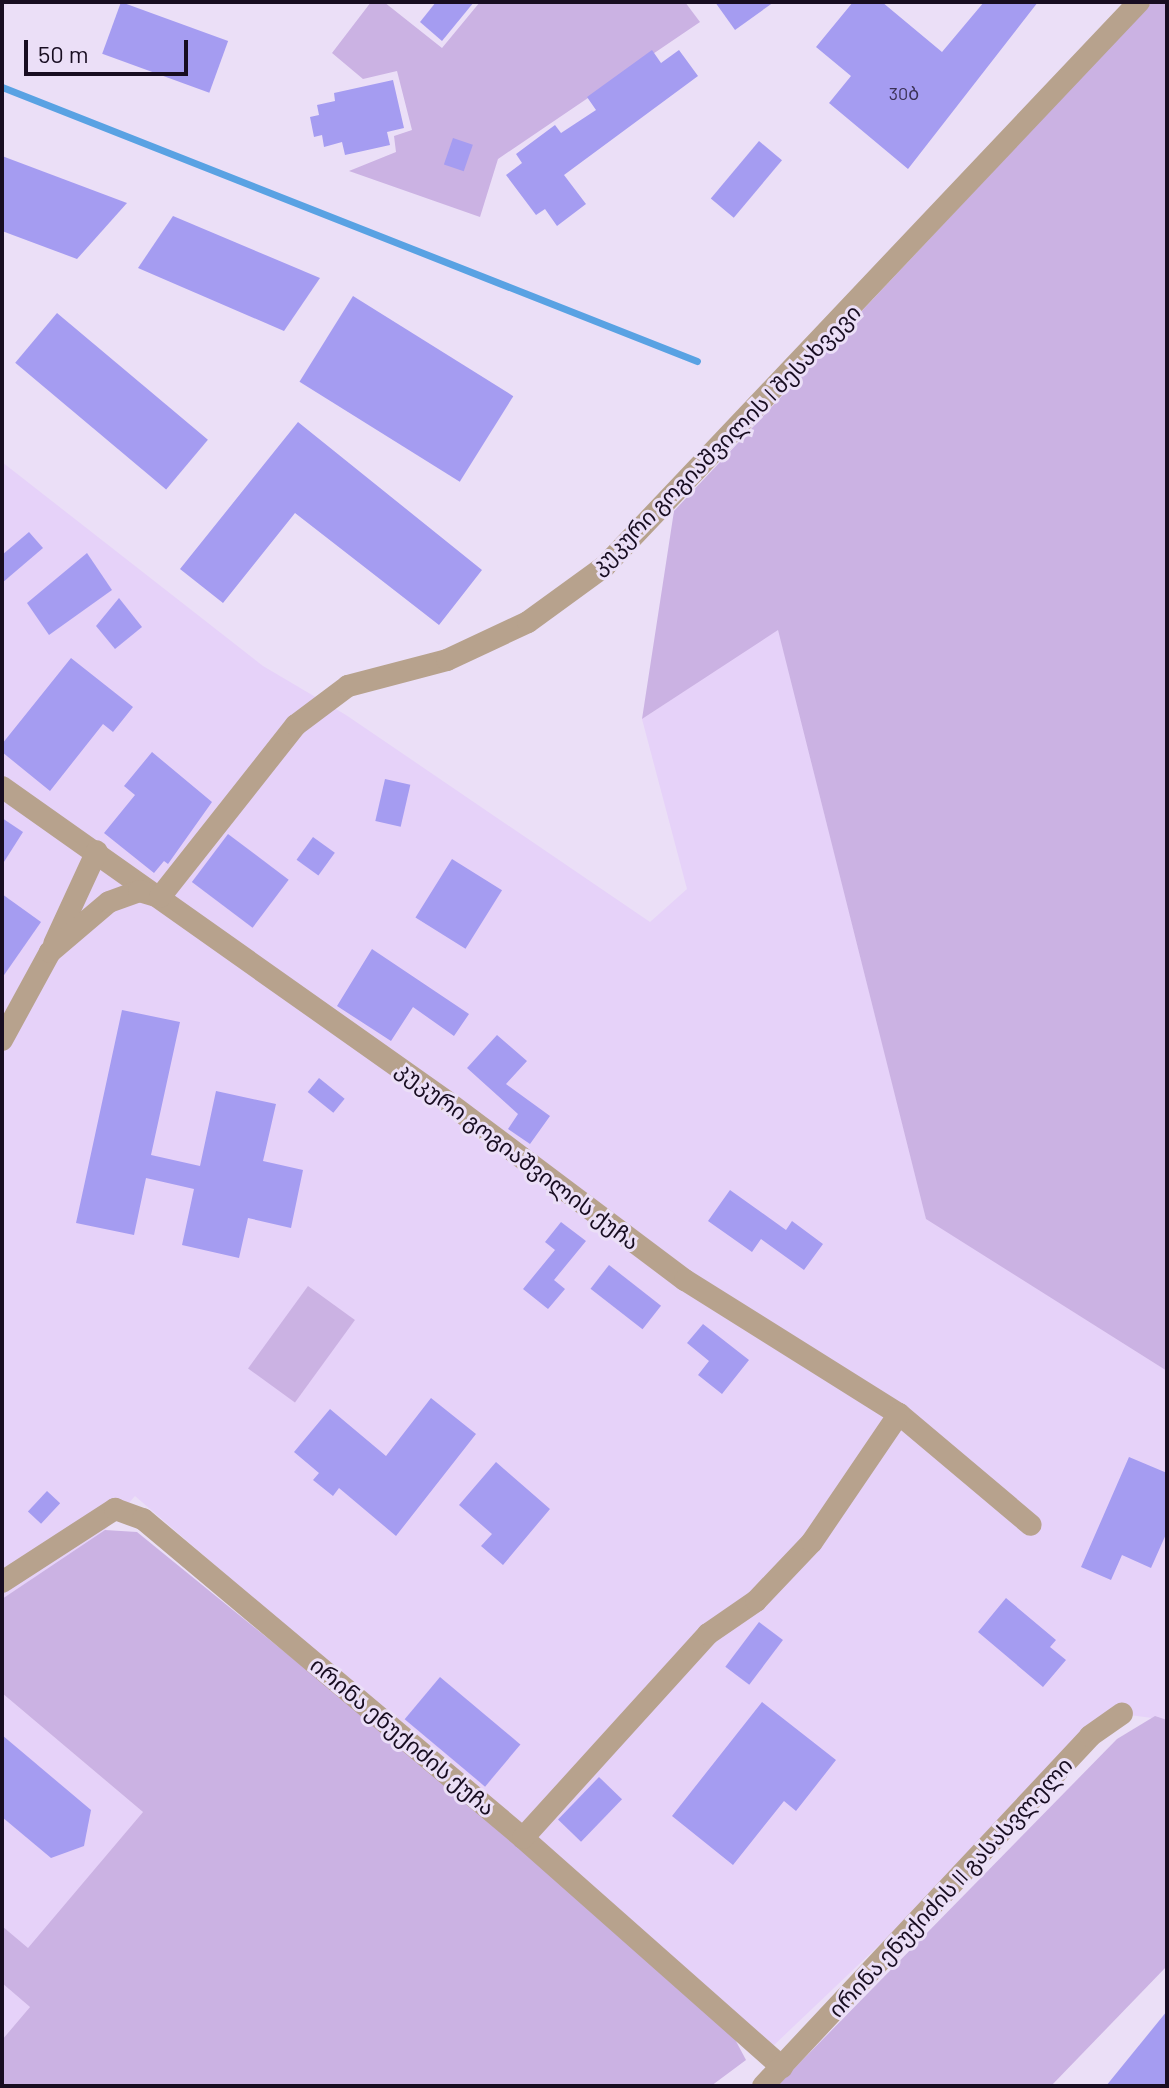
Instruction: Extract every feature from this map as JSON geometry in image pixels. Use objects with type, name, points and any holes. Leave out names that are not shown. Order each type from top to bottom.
[{"type":"street","name":"კუკური გოგიაშვილის I შესახვევი","points":[[160,897],[296,725],[348,686],[447,660],[528,622],[605,566],[1139,2]]},
{"type":"street","name":"კუკური გოგიაშვილის ქუჩა","points":[[2,787],[97,851],[685,1280],[899,1414],[1031,1525]]},
{"type":"street","points":[[2,1040],[50,952],[97,851]]},
{"type":"street","points":[[50,952],[109,902],[139,891],[160,897]]},
{"type":"street","points":[[523,1838],[708,1634],[756,1601],[812,1542],[899,1414]]},
{"type":"street","name":"ირინა ენუქიძის ქუჩა","points":[[2,1582],[115,1509],[143,1519],[523,1838],[782,2067]]},
{"type":"street","name":"ირინა ენუქიძის II გასასვლელი","points":[[763,2086],[1090,1736],[1122,1714]]},
{"type":"shaded area","points":[[371,2],[384,2],[442,48],[480,2],[685,2],[700,22],[498,159],[480,217],[349,171],[396,152],[394,136],[412,130],[397,71],[363,79],[332,53]]},
{"type":"shaded area","points":[[1152,2],[1167,2],[1167,1371],[926,1219],[778,630],[642,719],[674,511]]},
{"type":"shaded area","points":[[2,462],[263,666],[346,715],[650,922],[687,889],[642,719],[778,629],[926,1218],[1167,1371],[1167,1720],[1122,1714],[772,2047],[135,1496],[105,1530],[2,1599]]},
{"type":"shaded area","points":[[308,1286],[355,1320],[295,1403],[248,1369]]},
{"type":"shaded area","points":[[105,1530],[137,1532],[468,1801],[729,2028],[746,2060],[711,2086],[2,2086],[2,2040],[30,2007],[2,1983],[2,1926],[28,1948],[143,1812],[2,1693],[2,1599]]},
{"type":"shaded area","points":[[2,1693],[143,1812],[28,1949],[2,1926]]},
{"type":"shaded area","points":[[1155,1716],[1167,1720],[1167,1966],[1051,2086],[777,2086],[1117,1739]]},
{"type":"shaded area","points":[[2,1983],[30,2007],[2,2040]]},
{"type":"building","points":[[121,2],[228,41],[209,93],[102,54]]},
{"type":"building","points":[[436,2],[474,2],[442,41],[420,22]]},
{"type":"building","points":[[715,2],[774,2],[735,30]]},
{"type":"building","points":[[853,2],[882,2],[942,52],[984,2],[1038,2],[908,169],[829,103],[851,76],[816,47]]},
{"type":"building","points":[[652,50],[661,63],[679,50],[698,76],[564,175],[586,204],[557,226],[545,209],[536,215],[506,175],[522,163],[516,154],[555,125],[561,133],[596,110],[587,97]]},
{"type":"building","points":[[393,80],[404,128],[387,132],[390,145],[345,155],[342,142],[324,147],[322,135],[314,137],[310,117],[319,115],[317,105],[335,101],[334,93]]},
{"type":"building","points":[[453,138],[473,145],[464,171],[444,164]]},
{"type":"building","points":[[759,141],[782,160],[734,218],[711,198]]},
{"type":"building","points":[[2,156],[127,203],[77,259],[2,231]]},
{"type":"building","points":[[173,216],[320,278],[284,331],[138,268]]},
{"type":"building","points":[[353,296],[513,396],[460,482],[299,382]]},
{"type":"building","points":[[57,313],[208,440],[166,489],[15,363]]},
{"type":"building","points":[[298,422],[482,570],[439,625],[295,513],[223,603],[180,569]]},
{"type":"building","points":[[29,532],[43,548],[2,583],[2,555]]},
{"type":"building","points":[[87,553],[112,590],[49,635],[27,603]]},
{"type":"building","points":[[119,598],[142,627],[115,649],[96,626]]},
{"type":"building","points":[[71,658],[133,707],[113,732],[103,724],[50,791],[2,752],[2,744]]},
{"type":"building","points":[[152,752],[212,802],[168,864],[164,861],[154,873],[104,833],[135,795],[124,786]]},
{"type":"building","points":[[385,779],[410,785],[401,827],[375,821]]},
{"type":"building","points":[[2,818],[23,832],[2,865]]},
{"type":"building","points":[[228,834],[289,880],[253,928],[192,882]]},
{"type":"building","points":[[313,837],[335,853],[318,876],[297,860]]},
{"type":"building","points":[[452,859],[502,890],[465,949],[415,918]]},
{"type":"building","points":[[2,894],[41,922],[2,978]]},
{"type":"building","points":[[372,949],[469,1014],[454,1036],[413,1007],[391,1041],[337,1006]]},
{"type":"building","points":[[122,1010],[180,1022],[151,1155],[200,1166],[216,1091],[276,1104],[263,1161],[303,1170],[291,1228],[248,1218],[239,1258],[182,1245],[194,1189],[146,1178],[134,1235],[76,1223]]},
{"type":"building","points":[[497,1035],[527,1061],[506,1084],[550,1116],[530,1144],[508,1129],[518,1114],[467,1068]]},
{"type":"building","points":[[319,1078],[345,1099],[333,1113],[308,1092]]},
{"type":"building","points":[[730,1190],[786,1230],[792,1221],[823,1244],[804,1270],[761,1239],[752,1252],[708,1221]]},
{"type":"building","points":[[561,1222],[586,1241],[554,1280],[565,1289],[548,1309],[523,1289],[555,1250],[545,1242]]},
{"type":"building","points":[[609,1265],[661,1306],[643,1329],[591,1289]]},
{"type":"building","points":[[703,1324],[749,1360],[722,1394],[698,1375],[709,1361],[687,1343]]},
{"type":"building","points":[[431,1398],[476,1434],[396,1536],[339,1488],[333,1496],[313,1480],[319,1473],[294,1452],[330,1409],[386,1456]]},
{"type":"building","points":[[1129,1457],[1167,1473],[1167,1532],[1151,1568],[1122,1555],[1111,1580],[1081,1567]]},
{"type":"building","points":[[496,1462],[550,1509],[503,1565],[481,1546],[492,1534],[459,1505]]},
{"type":"building","points":[[47,1491],[60,1503],[41,1524],[28,1511]]},
{"type":"building","points":[[1006,1598],[1056,1640],[1050,1647],[1066,1660],[1043,1687],[978,1632]]},
{"type":"building","points":[[759,1622],[783,1640],[749,1685],[725,1667]]},
{"type":"building","points":[[440,1677],[520,1744],[485,1787],[405,1719]]},
{"type":"building","points":[[762,1702],[836,1760],[796,1811],[784,1801],[733,1865],[672,1816]]},
{"type":"building","points":[[2,1735],[91,1810],[84,1846],[51,1858],[2,1817]]},
{"type":"building","points":[[599,1777],[622,1799],[581,1842],[558,1819]]},
{"type":"building","points":[[1167,2011],[1167,2086],[1106,2086]]},
{"type":"waterway","points":[[2,87],[697,361]]}]
